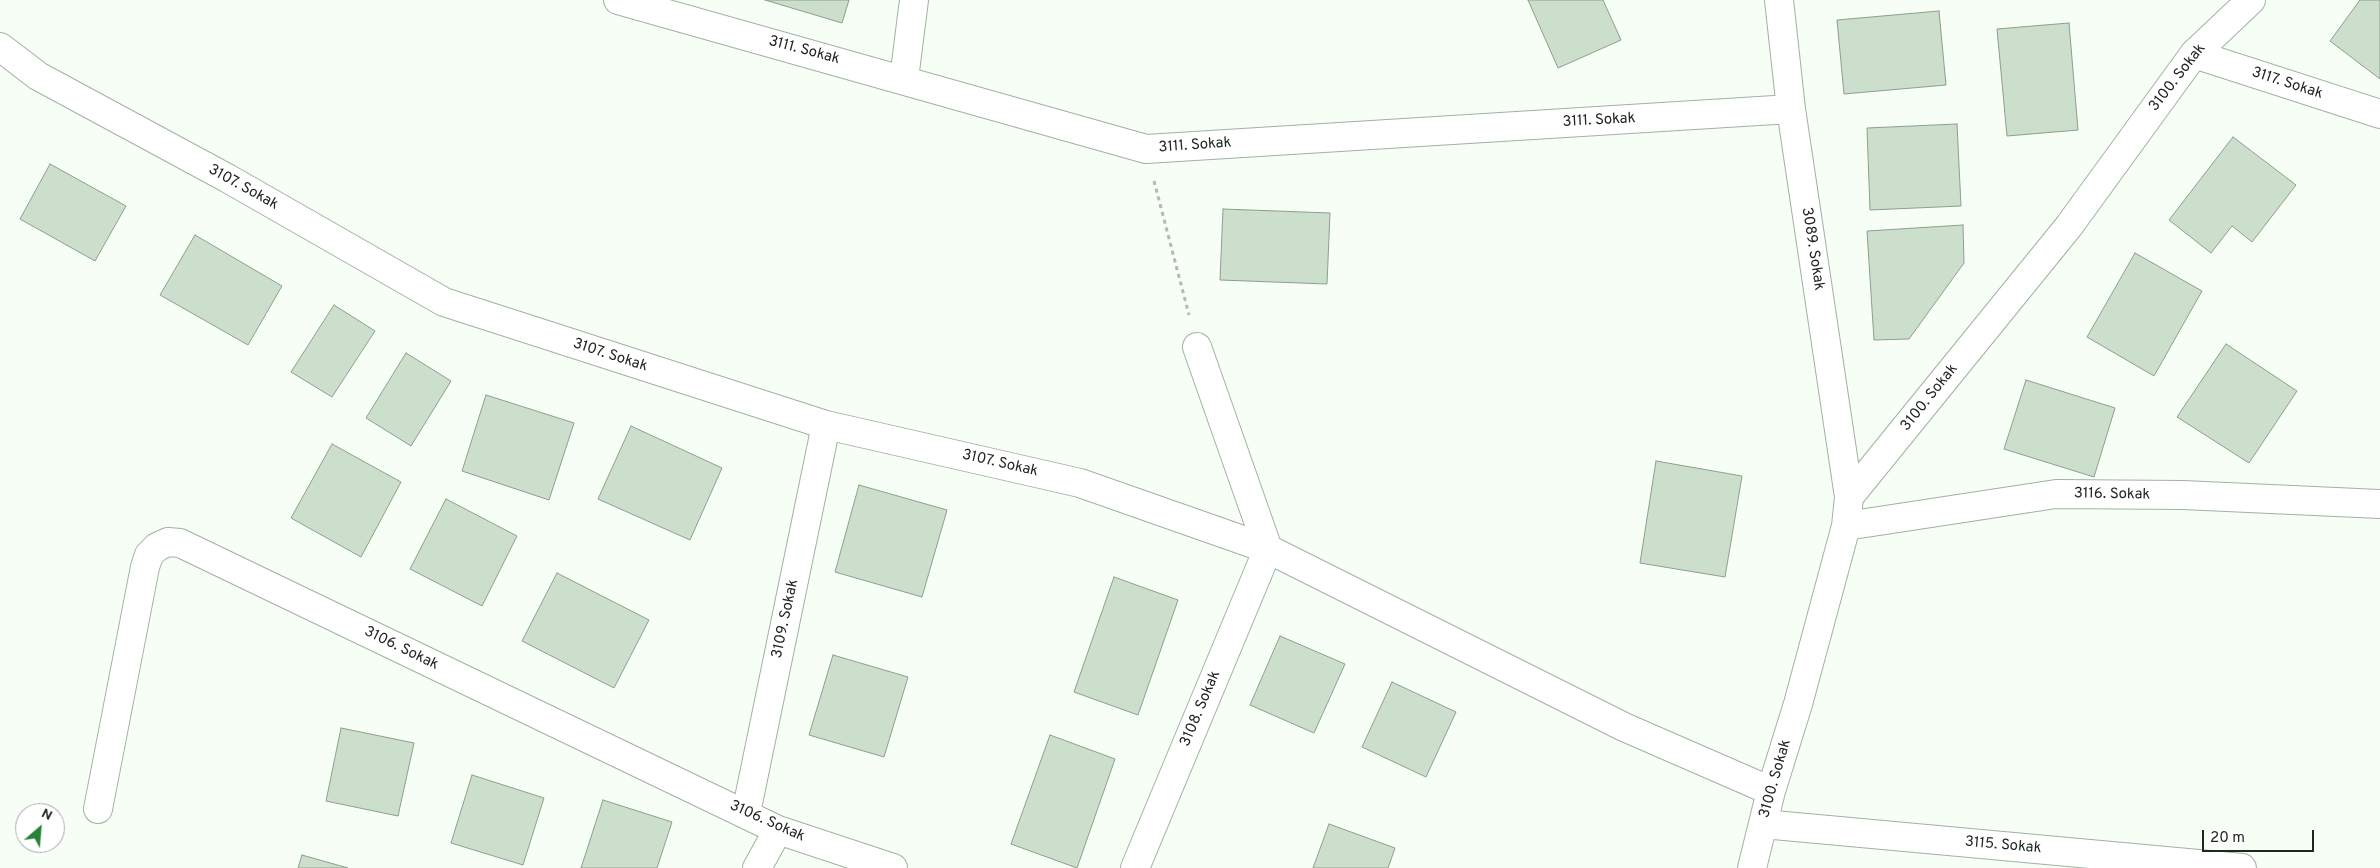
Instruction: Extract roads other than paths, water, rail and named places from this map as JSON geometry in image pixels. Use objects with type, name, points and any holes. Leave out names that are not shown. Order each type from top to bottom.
[{"type":"street","name":"3111. Sokak","points":[[618,0],[904,79],[1146,149],[1791,109]]},
{"type":"street","points":[[904,79],[914,0]]},
{"type":"street","name":"3089. Sokak","points":[[1779,0],[1791,109],[1849,497]]},
{"type":"street","name":"3100. Sokak","points":[[1752,868],[1771,791],[1798,704],[1846,526],[1849,497],[2069,226],[2194,54],[2251,0]]},
{"type":"street","name":"3107. Sokak","points":[[0,48],[38,76],[219,174],[444,302],[826,425],[1080,483],[1268,549],[1624,728],[1771,791]]},
{"type":"street","name":"3117. Sokak","points":[[2194,54],[2380,114]]},
{"type":"street","points":[[1197,348],[1268,549]]},
{"type":"street","name":"3109. Sokak","points":[[746,813],[826,425]]},
{"type":"street","name":"3116. Sokak","points":[[1846,526],[2056,494],[2183,496],[2380,504]]},
{"type":"street","name":"3106. Sokak","points":[[98,809],[145,567],[149,555],[157,547],[168,542],[180,542],[778,830],[893,868]]},
{"type":"street","name":"3108. Sokak","points":[[1134,868],[1268,549]]},
{"type":"street","name":"3115. Sokak","points":[[1763,824],[2242,868]]},
{"type":"street","points":[[757,868],[778,830]]}]
